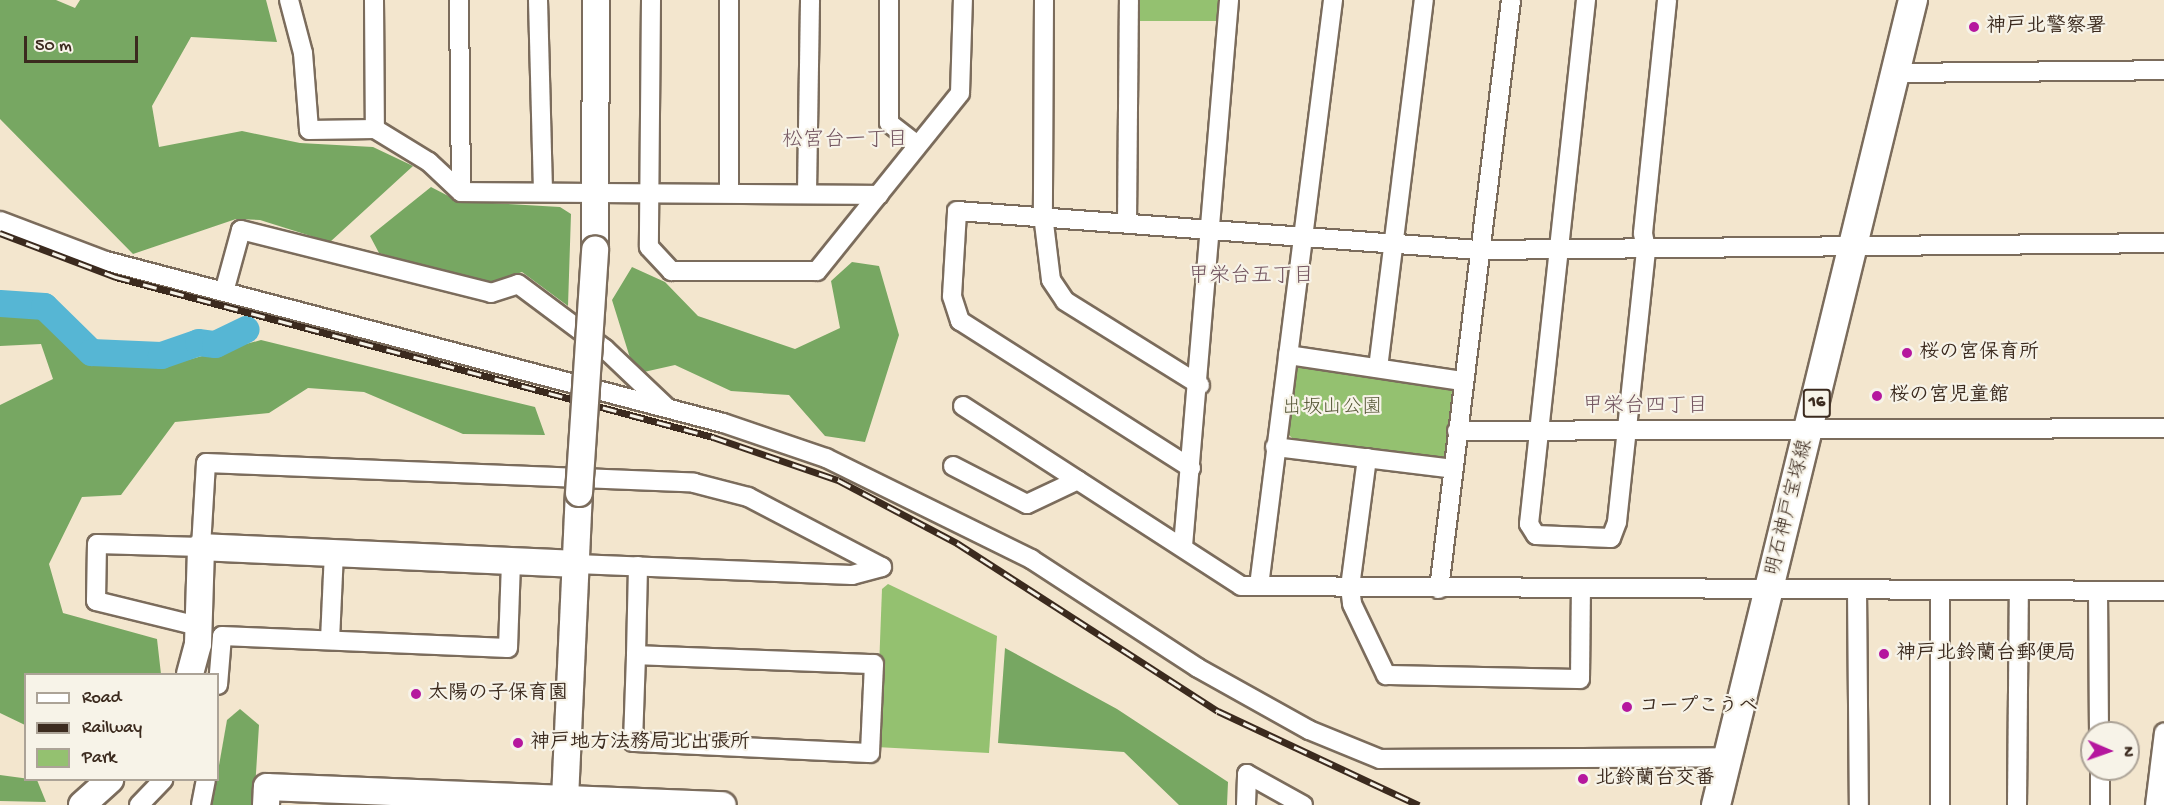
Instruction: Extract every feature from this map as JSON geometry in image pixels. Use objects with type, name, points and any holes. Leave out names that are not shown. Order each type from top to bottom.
[{"type":"main road","name":"明石神戸宝塚線","points":[[1716,805],[1810,432],[1913,0]]},
{"type":"street","points":[[289,0],[303,53],[309,130],[375,129],[429,162],[461,192],[598,195],[729,193],[879,195]]},
{"type":"street","points":[[374,0],[375,129]]},
{"type":"street","points":[[459,0],[461,192]]},
{"type":"street","points":[[538,0],[543,192]]},
{"type":"street","points":[[566,798],[579,493],[598,195],[596,0]]},
{"type":"street","points":[[651,0],[649,247],[671,271],[818,271],[960,93],[963,0]]},
{"type":"street","points":[[729,0],[729,193]]},
{"type":"street","points":[[807,193],[810,0]]},
{"type":"street","points":[[889,0],[889,123],[917,145]]},
{"type":"street","points":[[1044,0],[1044,259],[1065,301],[1200,385]]},
{"type":"street","points":[[1127,223],[1129,0]]},
{"type":"street","points":[[1183,546],[1200,385],[1229,0]]},
{"type":"street","points":[[1259,586],[1333,0]]},
{"type":"street","points":[[1378,368],[1424,0]]},
{"type":"street","points":[[1439,589],[1478,250],[1511,0]]},
{"type":"street","points":[[1586,0],[1556,250],[1560,265],[1529,524],[1536,535],[1611,537],[1617,522],[1646,249],[1642,233],[1667,0]]},
{"type":"street","points":[[1896,73],[2164,70]]},
{"type":"street","points":[[1191,468],[960,321],[952,296],[957,211],[1043,215],[1478,250],[1854,248],[2164,243]]},
{"type":"street","points":[[0,221],[106,261],[666,407],[816,455],[893,487],[1031,559],[1198,668],[1309,730],[1380,759],[1728,757]]},
{"type":"street","points":[[224,292],[241,230],[491,293],[518,284],[596,342],[666,407]]},
{"type":"street","points":[[1288,355],[1463,381]]},
{"type":"street","points":[[963,406],[1183,546],[1241,586],[1768,592],[2164,591]]},
{"type":"street","points":[[1457,431],[1810,432],[2164,428]]},
{"type":"street","points":[[1275,447],[1453,469]]},
{"type":"street","points":[[1367,458],[1350,587],[1352,604],[1386,675],[1580,679],[1581,590]]},
{"type":"street","points":[[190,673],[198,626],[201,547],[206,463],[694,483],[748,497],[882,567],[852,575],[201,547],[97,544],[96,601],[198,626]]},
{"type":"street","points":[[954,466],[1027,504],[1078,480]]},
{"type":"street","points":[[330,640],[334,553]]},
{"type":"street","points":[[219,673],[222,636],[508,648],[511,560]]},
{"type":"street","points":[[636,655],[874,664],[870,753],[633,742],[638,566]]},
{"type":"street","points":[[1857,590],[1858,805]]},
{"type":"street","points":[[1940,591],[1940,805]]},
{"type":"street","points":[[2098,591],[2099,721]]},
{"type":"street","points":[[2017,805],[2019,592]]},
{"type":"street","points":[[2155,805],[2162,765],[2164,733]]},
{"type":"street","points":[[1246,805],[1247,774],[1303,805]]},
{"type":"street","points":[[82,805],[109,781]]},
{"type":"street","points":[[139,805],[162,781]]},
{"type":"street","points":[[201,805],[206,781]]},
{"type":"street","points":[[2100,781],[2100,805]]},
{"type":"street","points":[[266,805],[267,787],[723,805]]},
{"type":"green space","points":[[0,0],[56,0],[75,8],[80,0],[266,0],[277,42],[191,37],[152,106],[159,147],[242,131],[300,143],[373,147],[413,166],[330,242],[260,220],[236,219],[133,254],[0,119]]},
{"type":"green space","points":[[1135,0],[1224,0],[1224,21],[1135,21]]},
{"type":"green space","points":[[431,187],[458,201],[560,207],[571,214],[568,306],[522,272],[490,284],[379,253],[370,236]]},
{"type":"green space","points":[[852,262],[879,266],[899,335],[865,442],[825,436],[789,395],[731,391],[675,365],[635,374],[612,300],[632,267],[665,282],[698,316],[795,349],[840,328],[831,281]]},
{"type":"green space","points":[[0,312],[39,315],[89,362],[162,367],[261,340],[535,407],[545,435],[463,434],[364,392],[308,388],[269,413],[175,422],[121,495],[82,497],[49,564],[63,613],[157,639],[161,673],[24,673],[24,725],[0,713],[0,405],[53,379],[41,344],[0,346]]},
{"type":"green space","name":"出坂山公園","points":[[1297,361],[1447,386],[1452,391],[1448,454],[1438,462],[1297,443],[1287,433]]},
{"type":"green space","points":[[888,584],[997,636],[989,753],[876,747],[882,589]]},
{"type":"green space","points":[[1005,648],[1117,709],[1228,782],[1227,805],[1179,805],[1124,752],[998,743]]},
{"type":"green space","points":[[240,709],[259,725],[254,805],[212,805],[216,781],[219,781],[219,765],[227,720]]},
{"type":"green space","points":[[0,775],[24,778],[24,781],[37,781],[46,802],[0,801]]},
{"type":"waterway","points":[[0,303],[44,306],[91,352],[161,355],[198,342],[215,344],[246,329]]},
{"type":"railway","points":[[0,233],[116,277],[713,437],[838,480],[957,543],[1218,711],[1419,805]]},
{"type":"place","name":"神戸北警察署","points":[[1974,27]]},
{"type":"place","name":"桜の宮保育所","points":[[1907,353]]},
{"type":"place","name":"桜の宮児童館","points":[[1877,396]]},
{"type":"place","name":"神戸北鈴蘭台郵便局","points":[[1884,654]]},
{"type":"place","name":"太陽の子保育園","points":[[416,694]]},
{"type":"place","name":"コープこうべ","points":[[1627,707]]},
{"type":"place","name":"神戸地方法務局北出張所","points":[[518,743]]},
{"type":"place","name":"北鈴蘭台交番","points":[[1583,779]]},
{"type":"district","name":"松宮台一丁目","points":[[845,142]]},
{"type":"district","name":"甲栄台五丁目","points":[[1251,278]]},
{"type":"district","name":"甲栄台四丁目","points":[[1645,408]]}]
